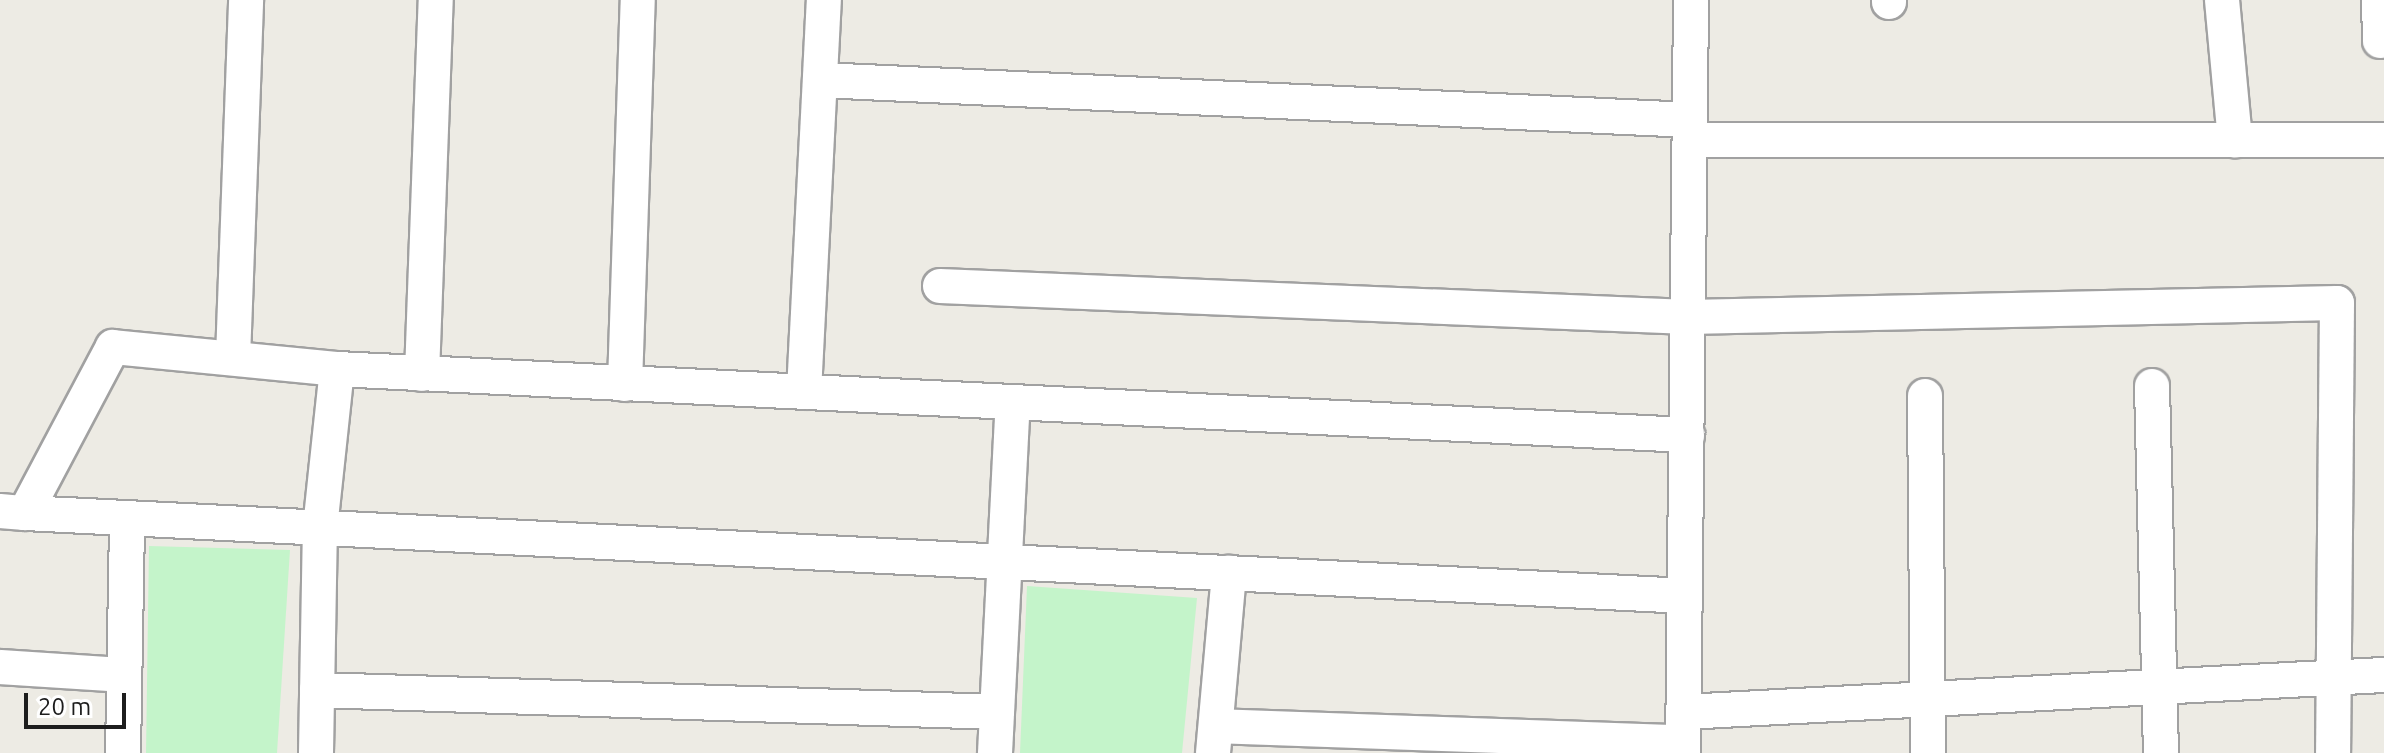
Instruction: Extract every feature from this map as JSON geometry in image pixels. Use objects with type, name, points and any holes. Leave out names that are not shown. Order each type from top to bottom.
[{"type":"street","points":[[233,358],[246,0]]},
{"type":"street","points":[[422,374],[436,0]]},
{"type":"street","points":[[625,384],[638,0]]},
{"type":"street","points":[[804,392],[824,0]]},
{"type":"street","points":[[1683,735],[1691,0]]},
{"type":"street","points":[[2222,0],[2235,140]]},
{"type":"street","points":[[2379,0],[2380,41]]},
{"type":"street","points":[[820,80],[1690,130],[2384,140]]},
{"type":"street","points":[[940,286],[1688,317],[2337,303],[2333,753]]},
{"type":"street","points":[[1685,596],[1005,559],[13,512],[113,347],[337,369],[422,374],[1687,435]]},
{"type":"street","points":[[316,753],[320,528],[337,369]]},
{"type":"street","points":[[2152,386],[2162,688],[2161,753]]},
{"type":"street","points":[[1925,396],[1930,700],[1928,753]]},
{"type":"street","points":[[995,753],[1013,403]]},
{"type":"street","points":[[123,753],[127,518]]},
{"type":"street","points":[[1229,573],[1214,740],[1683,735],[1930,700],[2384,675]]},
{"type":"street","points":[[0,667],[124,675]]},
{"type":"street","points":[[317,690],[997,712]]},
{"type":"green space","points":[[149,546],[290,550],[277,753],[146,753]]},
{"type":"green space","points":[[1027,586],[1197,598],[1182,753],[1020,753]]}]
